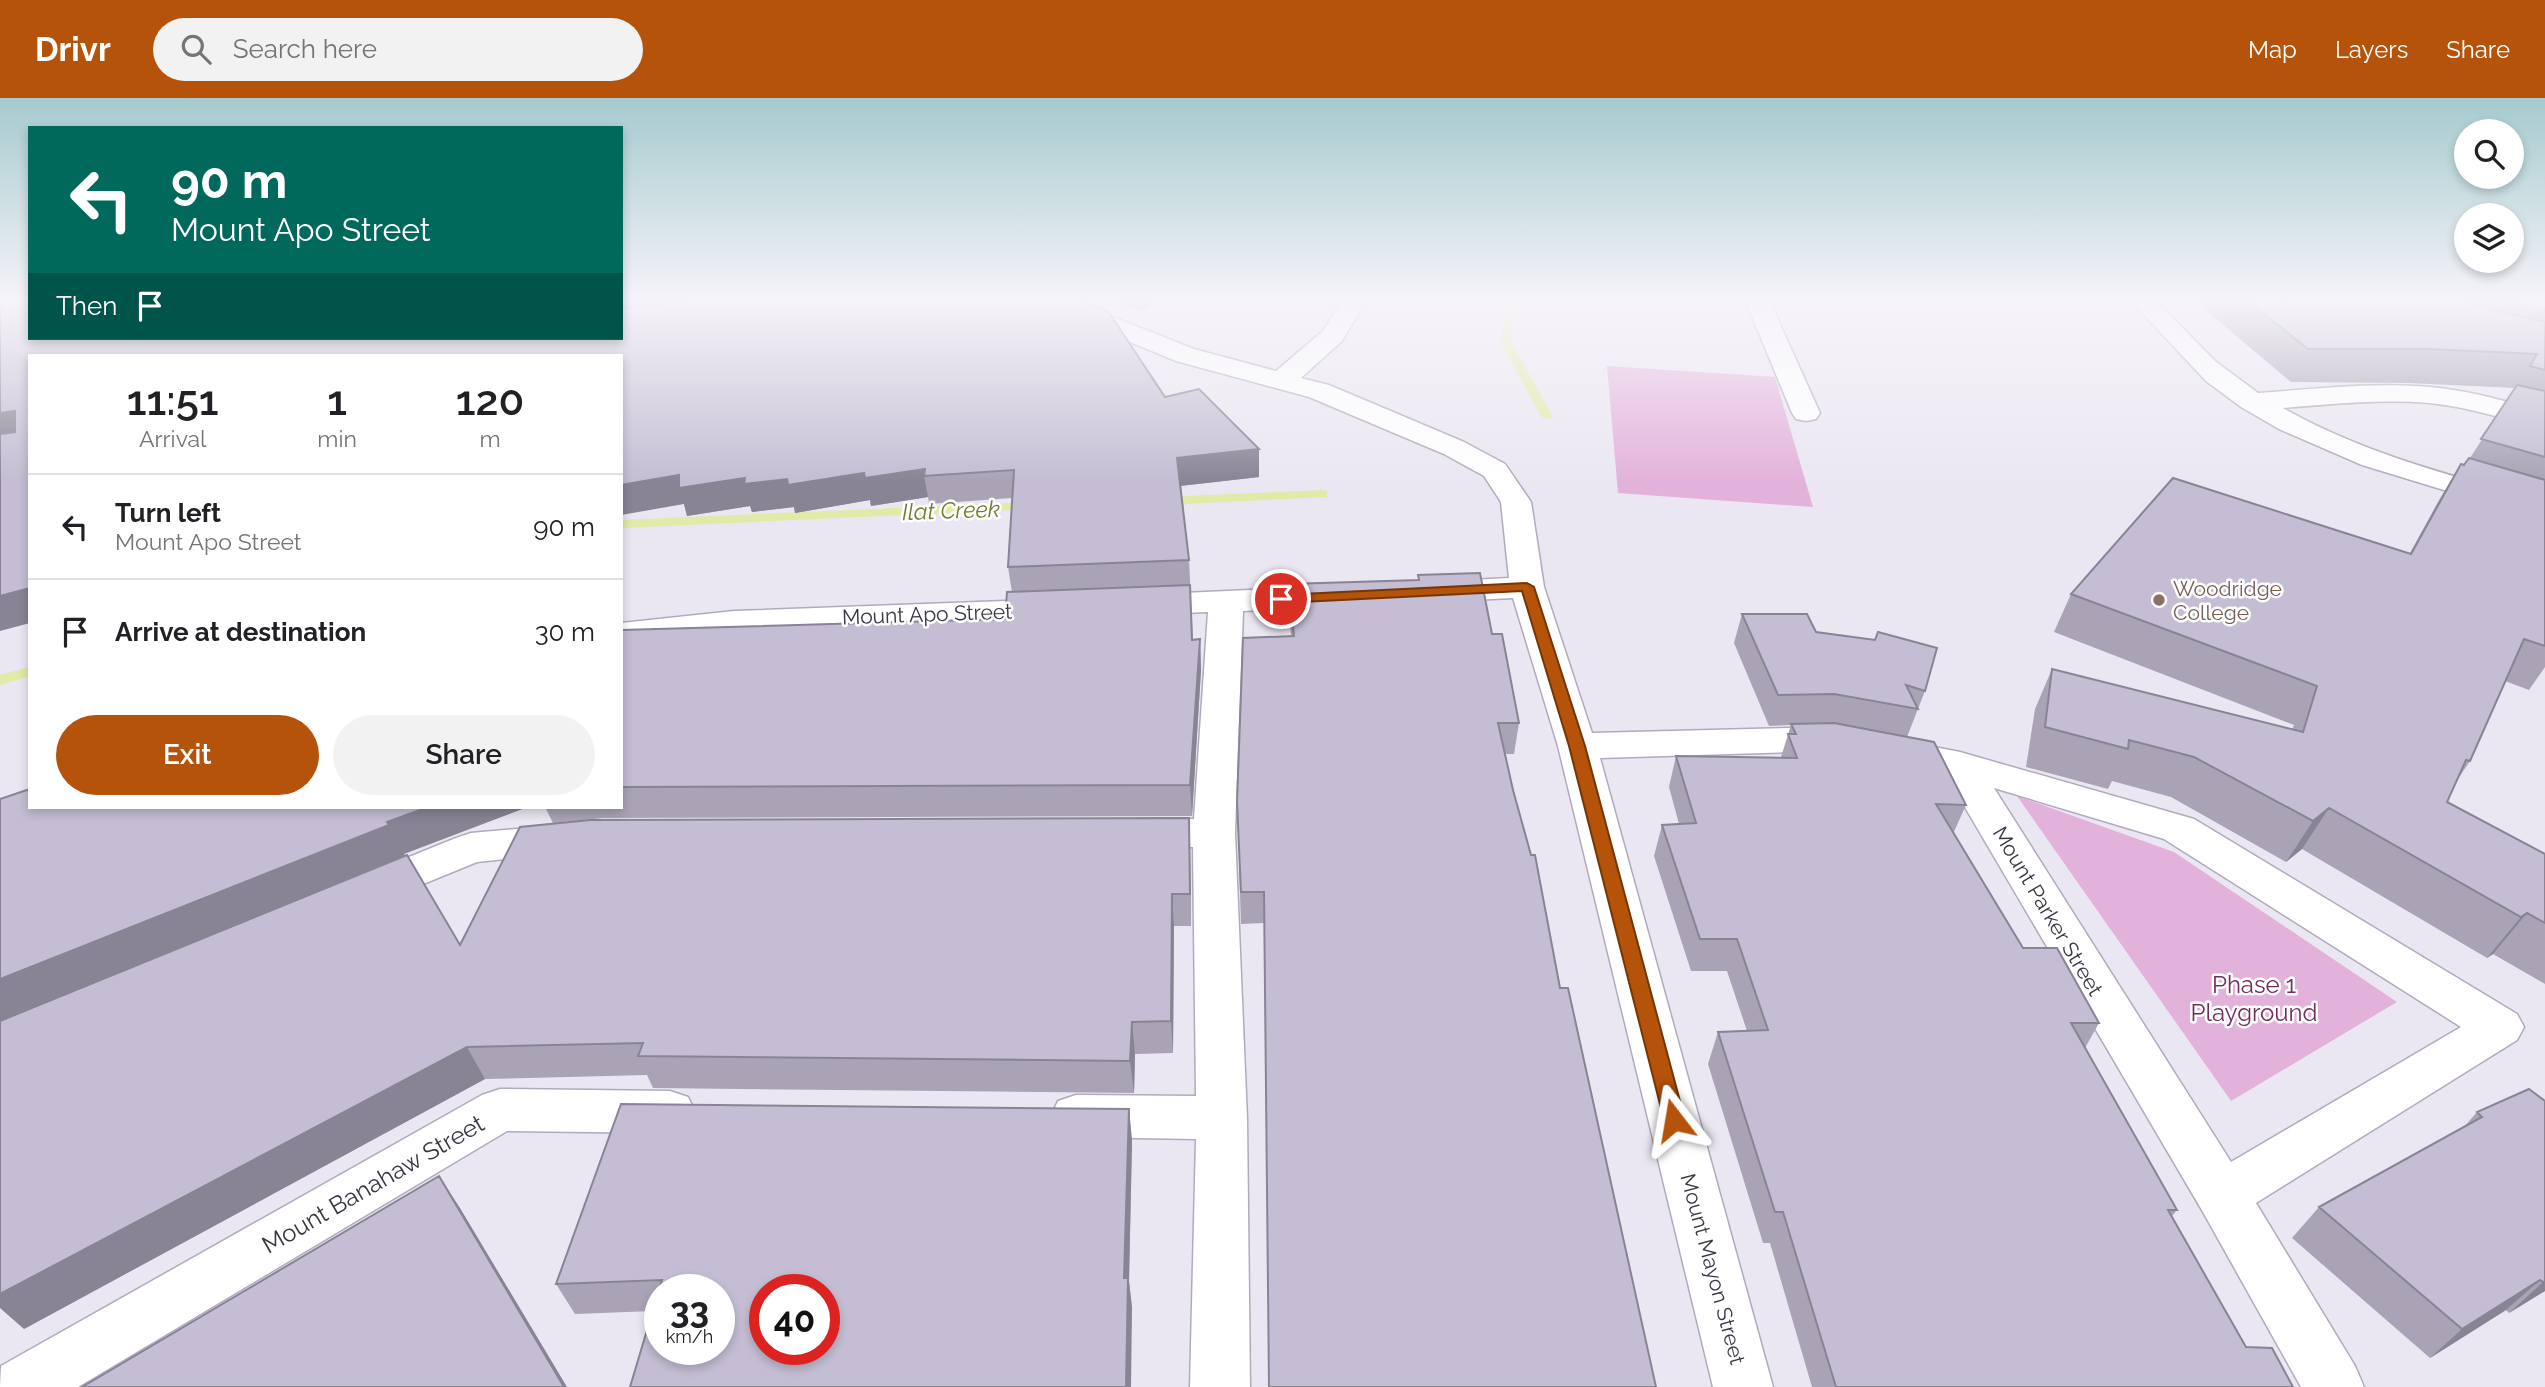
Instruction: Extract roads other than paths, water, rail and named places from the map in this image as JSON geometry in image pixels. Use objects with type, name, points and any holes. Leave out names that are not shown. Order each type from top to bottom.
[{"type":"street","points":[[1211,362],[1281,381],[1303,362]]},
{"type":"street","points":[[1784,362],[1806,413]]},
{"type":"street","points":[[2202,362],[2214,374],[2254,402],[2315,435],[2428,479],[2545,512]]},
{"type":"street","name":"Mount Mayon Street","points":[[1281,381],[1319,391],[1454,448],[1495,470],[1516,502],[1527,587],[1577,746],[1744,1387]]},
{"type":"street","points":[[2254,402],[2382,393],[2431,396],[2480,404],[2545,421]]},
{"type":"street","name":"Mount Apo Street","points":[[623,634],[734,621],[1527,587]]},
{"type":"street","points":[[1220,1387],[1222,1118],[1214,833],[1226,602]]},
{"type":"street","points":[[1577,746],[1824,739],[1959,765],[2179,829],[2500,1027],[2222,1195]]},
{"type":"street","name":"Mount Parker Street","points":[[1959,765],[2222,1195],[2334,1387]]},
{"type":"street","points":[[1103,834],[1214,833]]},
{"type":"street","points":[[331,906],[471,848],[603,835]]},
{"type":"street","name":"Mount Banahaw Street","points":[[22,1387],[500,1110],[722,1112]]},
{"type":"street","points":[[1027,1116],[1222,1118]]},
{"type":"waterway","name":"Ilat Creek","points":[[1517,362],[1547,417]]},
{"type":"waterway","name":"Ilat Creek","points":[[1161,501],[1323,494]]},
{"type":"waterway","name":"Ilat Creek","points":[[623,524],[1030,506]]},
{"type":"waterway","name":"Ilat Creek","points":[[0,680],[28,672]]},
{"type":"place","name":"Woodridge College","points":[[2159,600]]},
{"type":"park label","name":"Phase 1 Playground","points":[[2254,998]]}]
